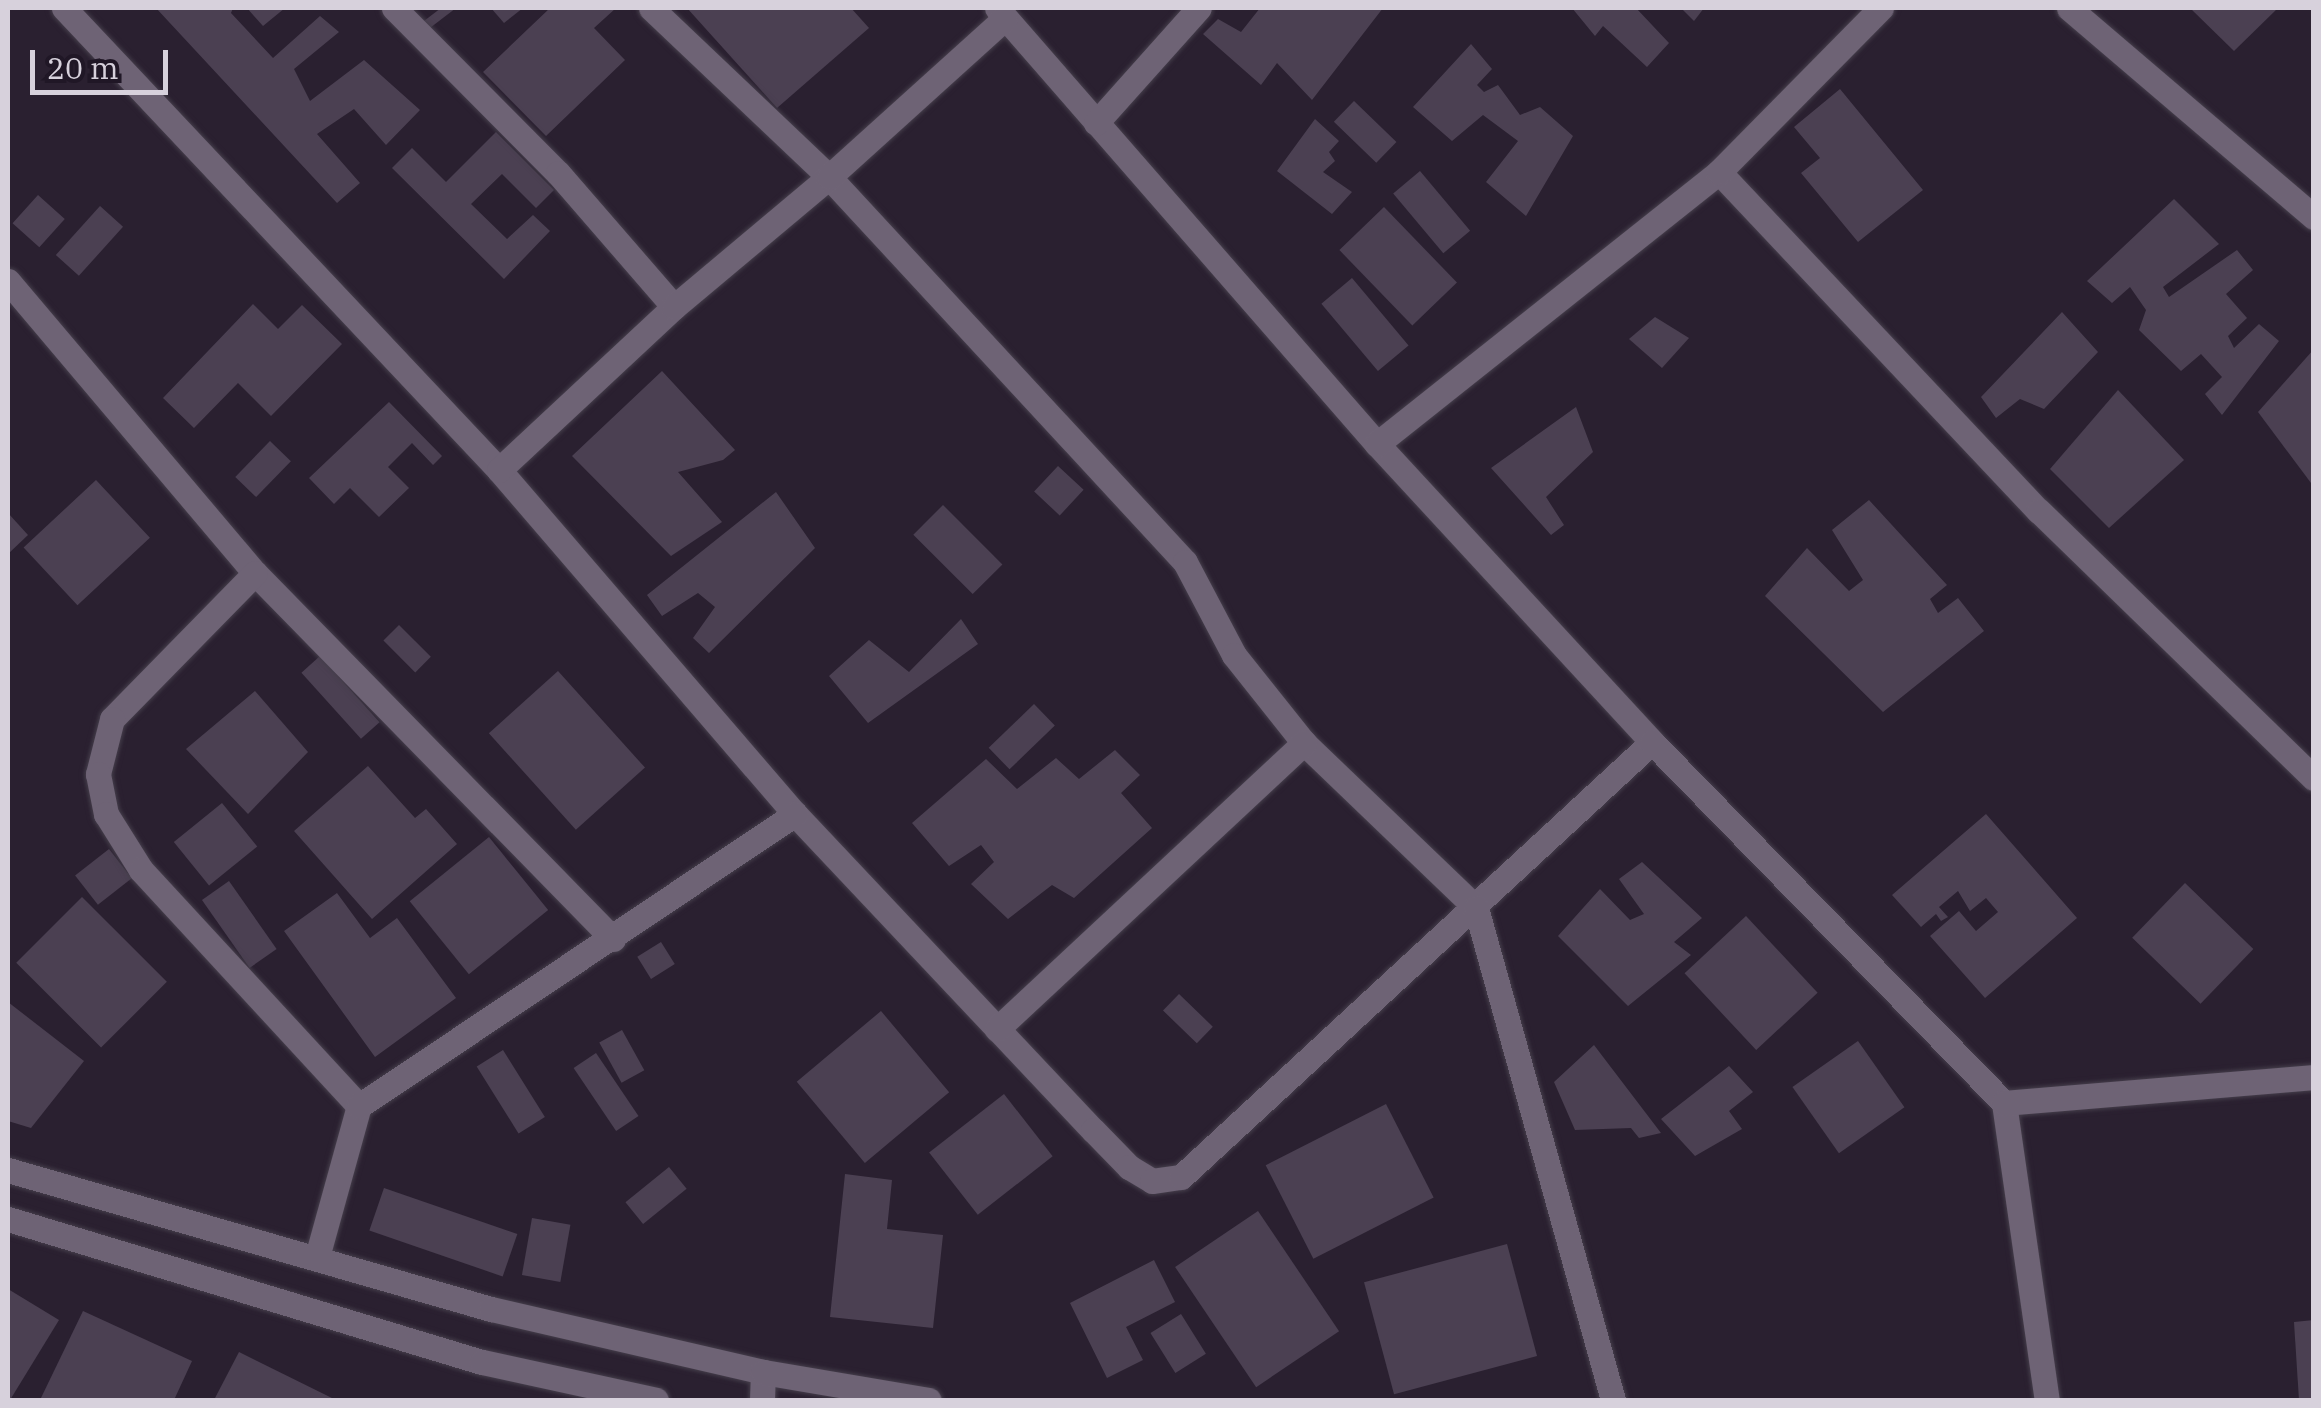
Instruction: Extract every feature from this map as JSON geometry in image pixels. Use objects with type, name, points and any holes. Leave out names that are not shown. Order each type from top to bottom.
[{"type":"street","points":[[64,8],[499,470],[795,814],[1129,1167],[1152,1181],[1180,1178],[1652,742]]},
{"type":"street","points":[[394,8],[558,173],[674,307]]},
{"type":"street","points":[[651,8],[828,177],[1185,562],[1234,655],[1304,743],[1476,908],[1612,1399]]},
{"type":"street","points":[[1096,123],[1199,8]]},
{"type":"street","points":[[1376,444],[1719,172],[1881,8]]},
{"type":"street","points":[[2069,8],[2314,217]]},
{"type":"street","points":[[499,470],[674,307],[828,177],[1001,13],[1376,444],[1652,742],[2004,1103],[2047,1400]]},
{"type":"street","points":[[1719,172],[2040,511],[2314,778]]},
{"type":"street","points":[[8,281],[255,573],[613,939]]},
{"type":"street","points":[[255,573],[112,719],[98,774],[106,814],[141,870],[358,1106]]},
{"type":"street","points":[[998,1029],[1304,743]]},
{"type":"street","points":[[317,1256],[358,1106],[795,814]]},
{"type":"street","points":[[2004,1103],[2314,1077]]},
{"type":"street","points":[[8,1170],[491,1309],[763,1372],[929,1400]]},
{"type":"street","points":[[8,1219],[482,1362],[656,1400]]},
{"type":"street","points":[[762,1400],[763,1372]]},
{"type":"building","points":[[156,8],[233,8],[231,13],[273,58],[320,16],[339,32],[294,69],[310,101],[364,60],[420,110],[386,145],[354,109],[317,134],[360,183],[337,203]]},
{"type":"building","points":[[247,8],[285,8],[263,26]]},
{"type":"building","points":[[441,8],[456,8],[426,31],[420,24]]},
{"type":"building","points":[[491,8],[523,8],[504,23]]},
{"type":"building","points":[[550,8],[616,8],[594,28],[625,60],[546,136],[483,72]]},
{"type":"building","points":[[687,8],[851,8],[869,28],[777,108]]},
{"type":"building","points":[[1260,8],[1383,8],[1312,100],[1277,63],[1261,85],[1203,34],[1218,19],[1241,32]]},
{"type":"building","points":[[1572,8],[1636,8],[1669,43],[1647,67],[1603,26],[1595,36]]},
{"type":"building","points":[[1681,8],[1704,8],[1694,21]]},
{"type":"building","points":[[2190,8],[2278,8],[2234,51]]},
{"type":"building","points":[[1471,44],[1492,69],[1477,85],[1484,92],[1498,85],[1520,115],[1540,107],[1573,136],[1526,216],[1486,182],[1518,141],[1483,115],[1452,141],[1413,107]]},
{"type":"building","points":[[1840,89],[1923,190],[1858,242],[1801,173],[1820,158],[1794,127]]},
{"type":"building","points":[[1354,101],[1396,142],[1376,163],[1334,122]]},
{"type":"building","points":[[1315,119],[1339,141],[1329,152],[1335,161],[1323,172],[1352,192],[1332,214],[1277,171]]},
{"type":"building","points":[[496,132],[554,190],[536,208],[502,174],[471,204],[507,239],[533,215],[550,231],[504,279],[392,168],[412,148],[446,182]]},
{"type":"building","points":[[1420,171],[1470,231],[1443,253],[1393,193]]},
{"type":"building","points":[[38,195],[65,219],[39,247],[13,223]]},
{"type":"building","points":[[2174,199],[2219,244],[2163,287],[2169,297],[2237,250],[2253,270],[2226,294],[2247,318],[2228,336],[2234,348],[2259,324],[2279,341],[2222,415],[2205,394],[2222,377],[2201,354],[2181,371],[2139,330],[2146,310],[2130,287],[2112,303],[2087,281]]},
{"type":"building","points":[[100,206],[123,227],[79,276],[56,255]]},
{"type":"building","points":[[1384,207],[1457,283],[1412,326],[1339,250]]},
{"type":"building","points":[[1352,278],[1409,345],[1378,371],[1321,304]]},
{"type":"building","points":[[253,304],[278,329],[302,305],[342,344],[271,416],[238,383],[194,428],[163,398]]},
{"type":"building","points":[[2062,312],[2098,352],[2044,409],[2020,399],[1996,418],[1981,397]]},
{"type":"building","points":[[1655,317],[1689,338],[1662,368],[1629,339]]},
{"type":"building","points":[[2314,349],[2314,487],[2258,412]]},
{"type":"building","points":[[662,371],[735,450],[723,460],[678,472],[722,522],[671,556],[572,456]]},
{"type":"building","points":[[2118,390],[2184,460],[2109,528],[2050,469]]},
{"type":"building","points":[[389,402],[442,456],[433,465],[412,443],[388,467],[409,488],[379,517],[350,488],[334,504],[309,478]]},
{"type":"building","points":[[1576,407],[1593,452],[1546,497],[1564,525],[1551,535],[1491,468]]},
{"type":"building","points":[[270,441],[291,461],[256,497],[235,477]]},
{"type":"building","points":[[1058,466],[1084,490],[1060,515],[1034,492]]},
{"type":"building","points":[[96,480],[150,538],[77,605],[24,548]]},
{"type":"building","points":[[776,492],[815,548],[709,653],[693,638],[715,607],[698,593],[662,616],[647,595]]},
{"type":"building","points":[[1869,500],[1947,585],[1930,599],[1938,613],[1958,598],[1984,631],[1883,712],[1765,596],[1807,548],[1849,591],[1863,580],[1832,530]]},
{"type":"building","points":[[943,505],[1002,564],[973,594],[913,535]]},
{"type":"building","points":[[8,513],[28,535],[8,554]]},
{"type":"building","points":[[961,619],[978,644],[868,723],[829,676],[869,640],[909,672]]},
{"type":"building","points":[[399,625],[431,657],[415,672],[383,641]]},
{"type":"building","points":[[320,656],[380,722],[361,739],[301,673]]},
{"type":"building","points":[[558,671],[645,768],[576,830],[489,733]]},
{"type":"building","points":[[255,691],[308,752],[248,814],[186,749]]},
{"type":"building","points":[[1034,704],[1055,726],[1010,769],[989,748]]},
{"type":"building","points":[[1115,750],[1140,775],[1121,793],[1152,828],[1074,898],[1052,885],[1008,919],[971,884],[994,862],[981,845],[949,866],[912,823],[986,759],[1017,789],[1056,758],[1079,779]]},
{"type":"building","points":[[368,766],[415,818],[426,809],[457,844],[372,919],[294,831]]},
{"type":"building","points":[[222,803],[257,847],[209,886],[174,842]]},
{"type":"building","points":[[1986,814],[2077,918],[1985,998],[1930,936],[1959,911],[1976,931],[1998,912],[1986,898],[1970,911],[1958,891],[1939,907],[1948,917],[1941,921],[1936,914],[1921,927],[1892,895]]},
{"type":"building","points":[[489,837],[548,910],[469,974],[410,901]]},
{"type":"building","points":[[109,849],[132,878],[98,905],[75,875]]},
{"type":"building","points":[[1642,862],[1702,918],[1674,942],[1691,955],[1628,1006],[1558,936],[1600,889],[1630,920],[1644,914],[1619,879]]},
{"type":"building","points":[[229,881],[277,949],[250,968],[202,900]]},
{"type":"building","points":[[2185,883],[2253,949],[2201,1004],[2132,938]]},
{"type":"building","points":[[337,893],[370,938],[397,918],[456,998],[375,1057],[284,931]]},
{"type":"building","points":[[82,897],[167,982],[101,1048],[16,963]]},
{"type":"building","points":[[1746,916],[1818,993],[1756,1050],[1685,973]]},
{"type":"building","points":[[661,942],[675,964],[651,979],[637,957]]},
{"type":"building","points":[[1179,994],[1213,1027],[1197,1043],[1163,1011]]},
{"type":"building","points":[[8,1002],[84,1061],[31,1128],[8,1121]]},
{"type":"building","points":[[881,1011],[949,1092],[865,1163],[797,1082]]},
{"type":"building","points":[[622,1030],[644,1070],[622,1083],[599,1043]]},
{"type":"building","points":[[1858,1041],[1904,1107],[1839,1153],[1792,1087]]},
{"type":"building","points":[[1594,1045],[1661,1133],[1639,1138],[1631,1128],[1575,1130],[1554,1082]]},
{"type":"building","points":[[503,1050],[545,1117],[519,1133],[477,1066]]},
{"type":"building","points":[[596,1053],[638,1116],[616,1131],[574,1068]]},
{"type":"building","points":[[1729,1066],[1753,1092],[1729,1111],[1742,1129],[1695,1156],[1661,1119]]},
{"type":"building","points":[[1004,1094],[1053,1156],[978,1215],[929,1152]]},
{"type":"building","points":[[1386,1104],[1434,1198],[1313,1259],[1266,1165]]},
{"type":"building","points":[[669,1167],[687,1189],[643,1224],[625,1202]]},
{"type":"building","points":[[845,1174],[892,1180],[887,1229],[943,1235],[933,1328],[830,1317]]},
{"type":"building","points":[[384,1188],[517,1234],[503,1276],[369,1231]]},
{"type":"building","points":[[1258,1211],[1339,1331],[1256,1387],[1175,1267]]},
{"type":"building","points":[[532,1218],[570,1225],[560,1282],[522,1275]]},
{"type":"building","points":[[1507,1244],[1537,1356],[1394,1394],[1364,1282]]},
{"type":"building","points":[[1154,1260],[1175,1302],[1126,1327],[1143,1360],[1107,1378],[1070,1303]]},
{"type":"building","points":[[8,1289],[59,1320],[10,1400],[8,1400]]},
{"type":"building","points":[[83,1311],[192,1361],[174,1400],[40,1400]]},
{"type":"building","points":[[1181,1314],[1206,1354],[1175,1373],[1150,1333]]},
{"type":"building","points":[[2314,1320],[2314,1400],[2299,1400],[2294,1322]]},
{"type":"building","points":[[239,1352],[336,1400],[214,1400]]}]
